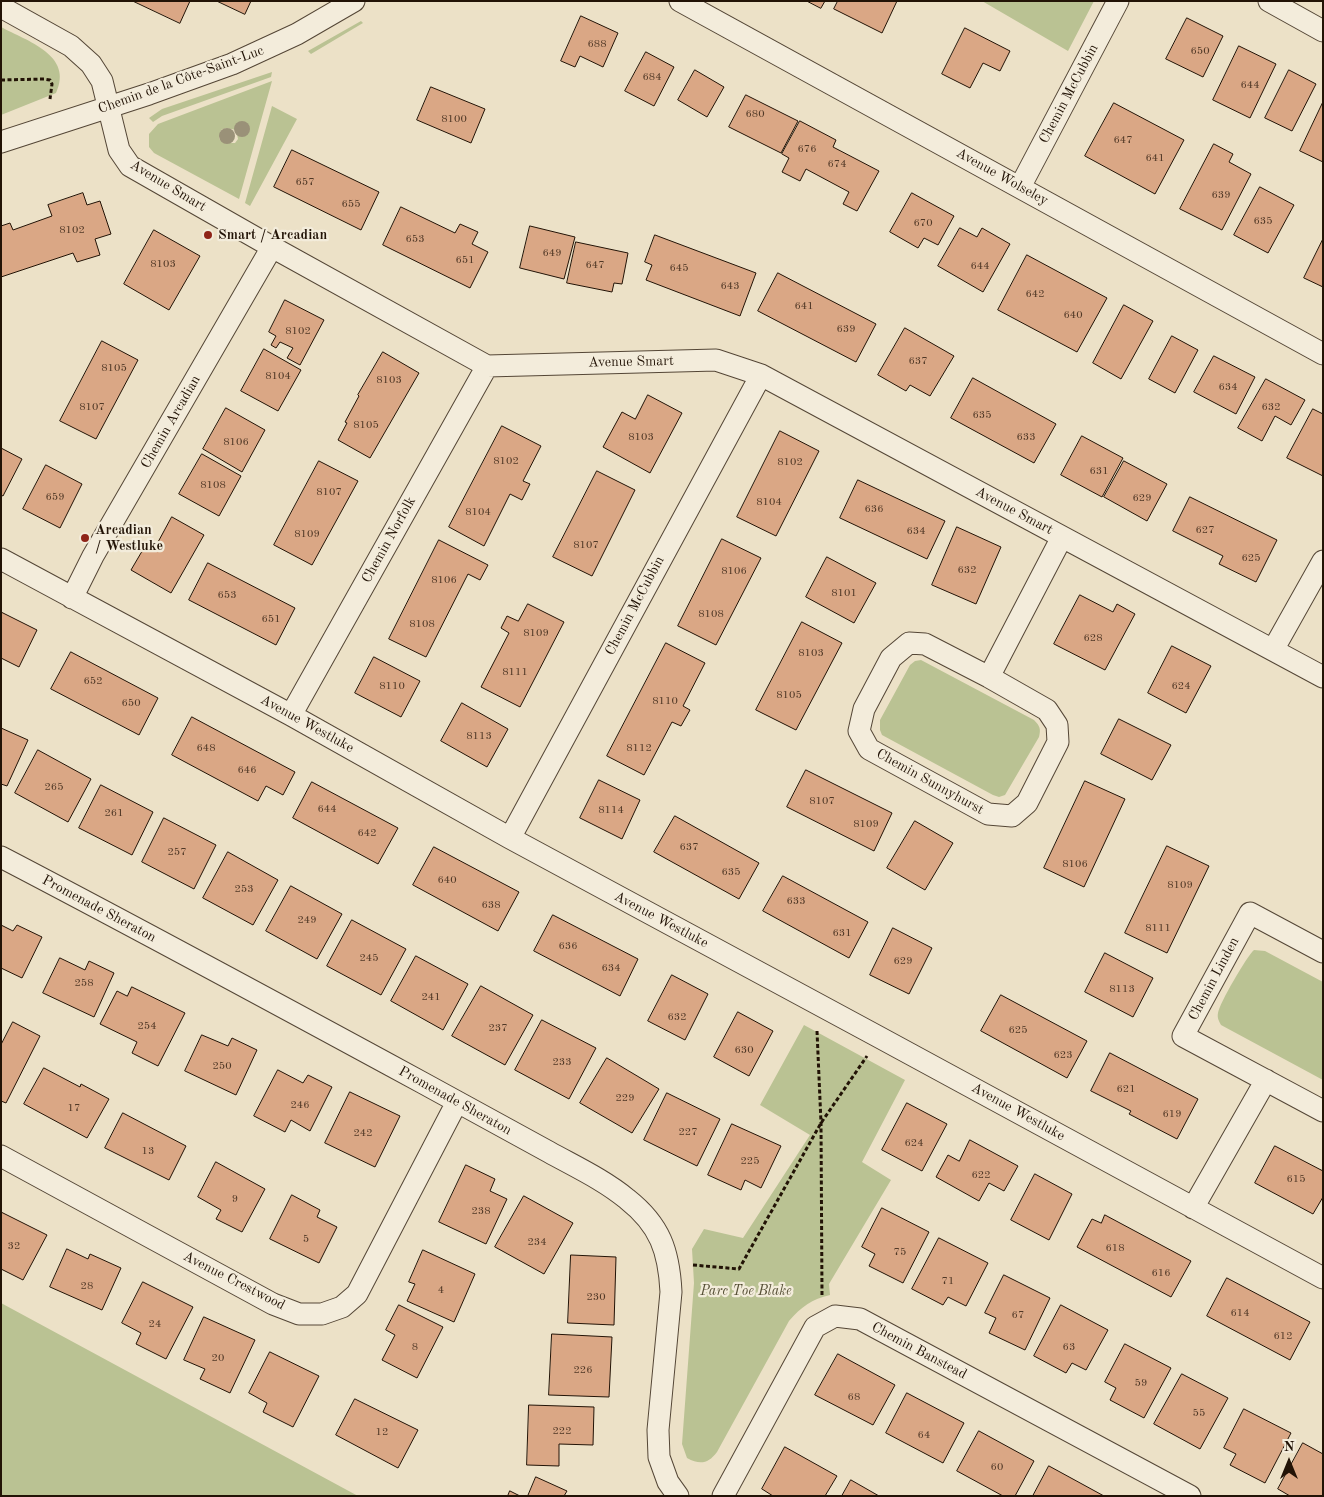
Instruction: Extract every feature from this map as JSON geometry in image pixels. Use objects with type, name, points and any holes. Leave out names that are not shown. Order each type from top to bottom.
[{"type":"street","name":"Chemin de la Côte-Saint-Luc","points":[[1,142],[109,107],[255,55],[297,34],[354,1]]},
{"type":"street","name":"Avenue Wolseley","points":[[680,1],[1323,354]]},
{"type":"street","name":"Chemin McCubbin","points":[[1020,186],[1118,1]]},
{"type":"street","points":[[1269,1],[1323,31]]},
{"type":"street","name":"Avenue Smart","points":[[1,6],[82,54],[98,74],[109,107],[119,150],[130,166],[487,366],[716,360],[761,375],[1323,677]]},
{"type":"street","name":"Chemin Arcadian","points":[[72,598],[98,547],[272,247]]},
{"type":"street","name":"Chemin Norfolk","points":[[291,715],[487,366]]},
{"type":"street","name":"Chemin McCubbin","points":[[510,838],[761,375]]},
{"type":"street","points":[[989,676],[1062,537]]},
{"type":"street","name":"Avenue Westluke","points":[[1,559],[291,715],[510,838],[1323,1278]]},
{"type":"street","points":[[1273,650],[1323,561]]},
{"type":"street","name":"Chemin Sunnyhurst","points":[[909,644],[925,644],[989,676],[1047,710],[1057,725],[1058,742],[1027,803],[1012,816],[988,814],[869,749],[859,731],[864,709],[891,658],[909,644]]},
{"type":"street","name":"Promenade Sheraton","points":[[1,857],[116,917],[457,1102],[596,1178],[628,1199],[651,1222],[666,1248],[671,1292],[658,1430],[659,1457],[668,1482],[678,1496]]},
{"type":"street","name":"Chemin Linden","points":[[1323,952],[1250,913],[1183,1036],[1323,1112]]},
{"type":"street","points":[[1193,1208],[1266,1080]]},
{"type":"street","name":"Avenue Crestwood","points":[[1,1156],[273,1304],[299,1314],[322,1314],[342,1307],[357,1294],[457,1102]]},
{"type":"street","name":"Chemin Banstead","points":[[829,1319],[835,1316],[860,1319],[1190,1496]]},
{"type":"street","points":[[724,1496],[815,1328],[829,1319]]},
{"type":"path","points":[[1,80],[50,80],[52,84],[50,99]]},
{"type":"path","points":[[812,1001],[817,1029],[821,1124],[822,1301],[829,1319]]},
{"type":"path","points":[[669,1266],[691,1265],[739,1268],[821,1124],[868,1055],[877,1036]]},
{"type":"green space","points":[[982,1],[1094,1],[1068,51]]},
{"type":"green space","points":[[361,21],[363,23],[311,54],[308,51]]},
{"type":"green space","points":[[1,27],[45,51],[59,69],[60,80],[56,93],[1,115]]},
{"type":"green space","points":[[272,72],[271,77],[162,116],[153,122],[149,118],[162,109]]},
{"type":"green space","points":[[272,81],[239,199],[154,153],[149,147],[149,134],[158,124]],"holes":[[[226,128],[236,130],[238,139],[235,143],[226,143],[219,139],[221,130]]]},
{"type":"green space","points":[[272,106],[297,119],[250,206],[245,203]]},
{"type":"green space","points":[[921,660],[1034,720],[1039,726],[1039,737],[1005,795],[999,797],[993,795],[882,735],[880,720],[910,665],[915,661]]},
{"type":"green space","points":[[1254,950],[1265,951],[1323,982],[1323,1080],[1221,1025],[1218,1019],[1220,1008],[1240,970]]},
{"type":"green space","name":"Parc Toe Blake","points":[[804,1025],[905,1080],[862,1162],[891,1180],[829,1284],[830,1295],[807,1304],[789,1321],[717,1452],[707,1461],[696,1462],[687,1458],[682,1444],[694,1283],[692,1249],[704,1229],[743,1238],[810,1135],[760,1105]]},
{"type":"green space","points":[[1,1303],[358,1496],[1,1496]]},
{"type":"building","points":[[133,1],[190,1],[180,23]]},
{"type":"building","points":[[217,1],[251,1],[245,14]]},
{"type":"building","points":[[807,1],[825,1],[821,8]]},
{"type":"building","points":[[838,1],[897,1],[882,33],[834,9]]},
{"type":"building","points":[[581,16],[618,33],[603,67],[580,56],[575,67],[561,61]]},
{"type":"building","points":[[1187,18],[1223,36],[1203,77],[1166,59]]},
{"type":"building","points":[[965,28],[1010,51],[1000,71],[983,63],[970,88],[942,74]]},
{"type":"building","points":[[1239,46],[1276,64],[1250,118],[1213,100]]},
{"type":"building","points":[[646,52],[674,67],[654,106],[625,91]]},
{"type":"building","points":[[695,70],[724,87],[707,117],[678,100]]},
{"type":"building","points":[[1289,70],[1316,84],[1292,131],[1265,118]]},
{"type":"building","points":[[431,87],[485,109],[471,143],[417,120]]},
{"type":"building","points":[[746,95],[798,121],[781,153],[729,127]]},
{"type":"building","points":[[1323,102],[1323,162],[1300,151]]},
{"type":"building","points":[[1114,103],[1184,140],[1155,194],[1085,156]]},
{"type":"building","points":[[800,121],[836,140],[833,147],[879,171],[857,211],[843,204],[849,192],[806,169],[800,181],[782,172],[789,158],[782,154]]},
{"type":"building","points":[[1214,144],[1233,154],[1229,162],[1251,174],[1222,230],[1180,209]]},
{"type":"building","points":[[292,150],[379,192],[361,230],[274,187]]},
{"type":"building","points":[[1260,187],[1294,205],[1268,253],[1234,235]]},
{"type":"building","points":[[83,193],[87,205],[100,201],[111,234],[95,239],[100,255],[77,262],[73,253],[1,277],[1,226],[10,223],[13,230],[52,216],[48,205]]},
{"type":"building","points":[[912,193],[954,216],[938,245],[924,238],[918,248],[890,232]]},
{"type":"building","points":[[401,207],[455,233],[460,224],[478,232],[472,244],[488,252],[470,288],[383,245]]},
{"type":"building","points":[[530,226],[575,237],[564,279],[520,268]]},
{"type":"building","points":[[960,228],[977,237],[982,228],[1010,244],[983,292],[938,266]]},
{"type":"building","points":[[154,230],[200,256],[169,310],[124,284]]},
{"type":"building","points":[[655,235],[756,273],[740,316],[646,280],[652,265],[645,262]]},
{"type":"building","points":[[1323,239],[1323,287],[1304,278]]},
{"type":"building","points":[[576,242],[628,253],[622,284],[614,283],[612,292],[567,283]]},
{"type":"building","points":[[1027,255],[1107,298],[1077,352],[998,310]]},
{"type":"building","points":[[778,273],[876,324],[856,362],[758,311]]},
{"type":"building","points":[[285,300],[324,320],[300,365],[287,358],[293,348],[280,342],[276,348],[271,345],[276,336],[269,332]]},
{"type":"building","points":[[1124,305],[1153,321],[1121,379],[1093,363]]},
{"type":"building","points":[[905,328],[954,356],[930,396],[910,385],[906,391],[878,375]]},
{"type":"building","points":[[1172,336],[1198,350],[1175,393],[1149,379]]},
{"type":"building","points":[[102,341],[138,360],[96,439],[60,421]]},
{"type":"building","points":[[264,349],[301,370],[278,411],[241,391]]},
{"type":"building","points":[[383,352],[419,373],[370,458],[338,440],[358,395]]},
{"type":"building","points":[[1214,356],[1255,377],[1236,414],[1194,392]]},
{"type":"building","points":[[973,378],[1056,424],[1034,463],[951,418]]},
{"type":"building","points":[[1266,379],[1305,400],[1291,425],[1275,416],[1262,441],[1238,428]]},
{"type":"building","points":[[648,395],[682,413],[650,473],[603,447],[622,412],[635,419]]},
{"type":"building","points":[[226,408],[265,430],[242,472],[203,449]]},
{"type":"building","points":[[1313,409],[1323,414],[1323,476],[1287,458]]},
{"type":"building","points":[[502,426],[541,446],[523,481],[530,484],[522,500],[510,494],[484,546],[449,527]]},
{"type":"building","points":[[780,431],[819,451],[776,536],[737,517]]},
{"type":"building","points":[[1082,436],[1123,458],[1102,497],[1061,475]]},
{"type":"building","points":[[1,448],[22,459],[3,496],[1,495]]},
{"type":"building","points":[[202,454],[241,476],[219,516],[179,494]]},
{"type":"building","points":[[319,461],[358,481],[312,565],[274,545]]},
{"type":"building","points":[[1124,461],[1167,484],[1147,521],[1104,497]]},
{"type":"building","points":[[46,465],[82,484],[60,528],[23,509]]},
{"type":"building","points":[[597,471],[635,490],[592,576],[553,557]]},
{"type":"building","points":[[858,480],[945,521],[927,559],[840,518]]},
{"type":"building","points":[[1190,497],[1277,540],[1256,582],[1219,564],[1223,556],[1173,531]]},
{"type":"building","points":[[172,517],[204,535],[171,593],[131,570],[148,541],[156,545]]},
{"type":"building","points":[[957,527],[1001,547],[976,604],[932,585]]},
{"type":"building","points":[[722,539],[761,558],[716,645],[678,626]]},
{"type":"building","points":[[439,540],[488,565],[480,580],[468,574],[426,657],[389,639]]},
{"type":"building","points":[[827,557],[876,583],[854,623],[806,597]]},
{"type":"building","points":[[208,563],[295,608],[276,645],[189,600]]},
{"type":"building","points":[[1080,595],[1113,612],[1117,604],[1135,614],[1105,670],[1054,644]]},
{"type":"building","points":[[528,604],[564,622],[520,707],[481,687],[509,633],[501,628],[507,616],[518,621]]},
{"type":"building","points":[[1,612],[37,630],[19,667],[1,658]]},
{"type":"building","points":[[802,622],[842,643],[796,730],[756,710]]},
{"type":"building","points":[[666,643],[705,663],[683,706],[690,710],[681,726],[672,722],[644,775],[607,756]]},
{"type":"building","points":[[1172,646],[1211,666],[1186,713],[1148,693]]},
{"type":"building","points":[[71,652],[158,698],[139,735],[51,689]]},
{"type":"building","points":[[374,657],[420,681],[401,717],[355,693]]},
{"type":"building","points":[[462,703],[508,729],[487,767],[441,741]]},
{"type":"building","points":[[192,717],[295,772],[283,795],[266,786],[258,801],[172,755]]},
{"type":"building","points":[[1119,719],[1171,745],[1152,780],[1101,754]]},
{"type":"building","points":[[1,728],[28,740],[7,786],[1,784]]},
{"type":"building","points":[[38,750],[91,779],[68,822],[15,793]]},
{"type":"building","points":[[806,770],[892,813],[874,851],[787,807]]},
{"type":"building","points":[[599,780],[640,800],[622,839],[580,818]]},
{"type":"building","points":[[1085,781],[1125,799],[1084,887],[1044,868]]},
{"type":"building","points":[[312,782],[398,828],[378,864],[293,818]]},
{"type":"building","points":[[101,785],[153,812],[132,855],[79,828]]},
{"type":"building","points":[[675,816],[759,863],[739,899],[654,852]]},
{"type":"building","points":[[164,818],[216,845],[194,889],[142,862]]},
{"type":"building","points":[[915,821],[953,843],[925,890],[887,868]]},
{"type":"building","points":[[1167,846],[1209,866],[1167,953],[1125,933]]},
{"type":"building","points":[[434,847],[519,892],[498,931],[413,885]]},
{"type":"building","points":[[228,852],[278,880],[253,925],[203,898]]},
{"type":"building","points":[[783,876],[868,922],[849,958],[763,911]]},
{"type":"building","points":[[291,886],[342,914],[317,959],[266,931]]},
{"type":"building","points":[[553,915],[638,959],[620,996],[534,951]]},
{"type":"building","points":[[352,920],[406,949],[381,995],[327,966]]},
{"type":"building","points":[[1,925],[13,931],[17,925],[42,937],[22,978],[1,968]]},
{"type":"building","points":[[893,928],[932,948],[909,994],[870,975]]},
{"type":"building","points":[[1105,953],[1153,978],[1133,1017],[1085,992]]},
{"type":"building","points":[[416,956],[468,984],[443,1030],[391,1001]]},
{"type":"building","points":[[60,958],[85,970],[89,961],[114,973],[94,1017],[43,993]]},
{"type":"building","points":[[672,975],[708,994],[685,1040],[648,1021]]},
{"type":"building","points":[[481,986],[533,1015],[505,1065],[452,1036]]},
{"type":"building","points":[[132,987],[185,1013],[158,1066],[132,1053],[137,1042],[100,1024],[117,991],[127,996]]},
{"type":"building","points":[[1001,995],[1087,1041],[1067,1078],[981,1031]]},
{"type":"building","points":[[738,1012],[773,1031],[749,1076],[714,1057]]},
{"type":"building","points":[[542,1020],[596,1048],[569,1099],[515,1070]]},
{"type":"building","points":[[13,1022],[40,1036],[6,1103],[1,1101],[1,1045]]},
{"type":"building","points":[[202,1035],[228,1046],[232,1038],[257,1050],[236,1095],[185,1071]]},
{"type":"building","points":[[1110,1053],[1198,1099],[1177,1139],[1129,1114],[1131,1111],[1091,1091]]},
{"type":"building","points":[[607,1058],[659,1089],[632,1133],[580,1103]]},
{"type":"building","points":[[44,1068],[80,1087],[81,1084],[109,1099],[87,1138],[24,1104]]},
{"type":"building","points":[[278,1070],[303,1083],[308,1075],[332,1087],[310,1131],[291,1120],[285,1132],[254,1116]]},
{"type":"building","points":[[350,1092],[400,1116],[375,1167],[325,1143]]},
{"type":"building","points":[[667,1093],[720,1119],[697,1166],[644,1140]]},
{"type":"building","points":[[907,1103],[947,1124],[922,1171],[882,1150]]},
{"type":"building","points":[[123,1113],[186,1146],[169,1180],[105,1148]]},
{"type":"building","points":[[732,1124],[781,1146],[761,1188],[745,1180],[741,1190],[708,1175]]},
{"type":"building","points":[[970,1140],[1018,1166],[1004,1191],[989,1183],[979,1201],[936,1177],[948,1155],[959,1161]]},
{"type":"building","points":[[1275,1146],[1323,1171],[1323,1197],[1313,1214],[1255,1183]]},
{"type":"building","points":[[216,1162],[265,1189],[242,1232],[216,1219],[221,1210],[198,1197]]},
{"type":"building","points":[[466,1165],[495,1179],[490,1191],[507,1199],[486,1244],[439,1222]]},
{"type":"building","points":[[1035,1174],[1072,1194],[1049,1240],[1011,1220]]},
{"type":"building","points":[[292,1195],[320,1210],[317,1217],[337,1227],[319,1263],[270,1239]]},
{"type":"building","points":[[524,1196],[573,1223],[544,1274],[495,1247]]},
{"type":"building","points":[[882,1208],[929,1232],[903,1283],[869,1266],[875,1254],[862,1247]]},
{"type":"building","points":[[1,1212],[47,1235],[23,1280],[1,1269]]},
{"type":"building","points":[[1105,1215],[1191,1261],[1171,1297],[1077,1247],[1092,1219],[1101,1223]]},
{"type":"building","points":[[939,1238],[988,1263],[966,1306],[948,1297],[943,1305],[912,1289]]},
{"type":"building","points":[[67,1249],[88,1259],[90,1254],[121,1268],[102,1310],[50,1287]]},
{"type":"building","points":[[423,1250],[475,1274],[454,1322],[407,1301],[415,1284],[409,1282]]},
{"type":"building","points":[[571,1255],[616,1257],[614,1325],[568,1323]]},
{"type":"building","points":[[1004,1275],[1050,1298],[1025,1350],[989,1333],[996,1318],[985,1313]]},
{"type":"building","points":[[1227,1278],[1310,1322],[1290,1360],[1207,1316]]},
{"type":"building","points":[[143,1282],[193,1307],[166,1359],[136,1344],[141,1333],[122,1323]]},
{"type":"building","points":[[399,1305],[443,1327],[417,1378],[382,1360],[395,1335],[386,1330]]},
{"type":"building","points":[[1061,1305],[1108,1330],[1086,1370],[1072,1363],[1066,1373],[1034,1356]]},
{"type":"building","points":[[204,1317],[255,1340],[230,1393],[200,1379],[205,1369],[184,1360]]},
{"type":"building","points":[[552,1334],[612,1337],[609,1397],[549,1395]]},
{"type":"building","points":[[1125,1344],[1171,1368],[1144,1418],[1110,1400],[1116,1388],[1105,1382]]},
{"type":"building","points":[[270,1352],[319,1376],[293,1427],[263,1412],[267,1403],[249,1393]]},
{"type":"building","points":[[838,1354],[895,1385],[873,1425],[815,1395]]},
{"type":"building","points":[[1182,1374],[1228,1398],[1200,1449],[1154,1424]]},
{"type":"building","points":[[907,1393],[964,1423],[943,1463],[886,1433]]},
{"type":"building","points":[[355,1399],[418,1430],[398,1468],[336,1435]]},
{"type":"building","points":[[529,1405],[594,1407],[593,1445],[559,1444],[559,1466],[527,1465]]},
{"type":"building","points":[[1244,1409],[1291,1433],[1265,1483],[1230,1465],[1236,1454],[1224,1448]]},
{"type":"building","points":[[979,1431],[1034,1461],[1015,1496],[1003,1496],[957,1471]]},
{"type":"building","points":[[1303,1443],[1323,1454],[1323,1496],[1290,1496],[1278,1489]]},
{"type":"building","points":[[785,1447],[837,1476],[825,1496],[773,1496],[762,1489]]},
{"type":"building","points":[[1049,1466],[1104,1496],[1033,1496]]},
{"type":"building","points":[[536,1477],[567,1491],[564,1496],[528,1496]]},
{"type":"building","points":[[851,1480],[879,1496],[842,1496]]},
{"type":"building","points":[[510,1491],[520,1496],[508,1496]]},
{"type":"place","name":"Smart / Arcadian","points":[[208,235]]},
{"type":"place","name":"Arcadian / Westluke","points":[[85,538]]}]
